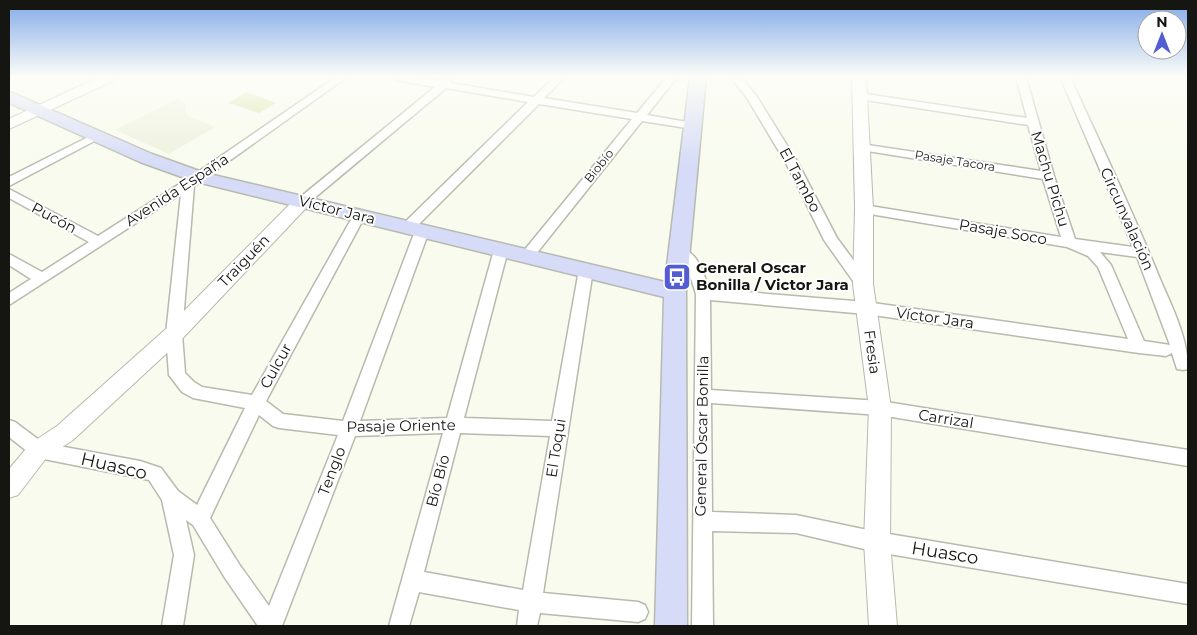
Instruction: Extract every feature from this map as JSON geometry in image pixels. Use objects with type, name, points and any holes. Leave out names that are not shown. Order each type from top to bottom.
[{"type":"main road","name":"Víctor Jara","points":[[29,107],[146,158],[193,181],[302,202],[675,292]]},
{"type":"main road","name":"General Óscar Bonilla","points":[[670,626],[675,292],[695,107]]},
{"type":"street","points":[[9,125],[47,107]]},
{"type":"street","name":"Avenida España","points":[[9,300],[193,181],[300,107]]},
{"type":"street","name":"Traiguén","points":[[9,487],[39,450],[65,432],[86,414],[174,334],[302,202],[417,107]]},
{"type":"street","name":"Tenglo","points":[[271,626],[349,429],[415,229],[529,107]]},
{"type":"street","points":[[578,107],[693,126]]},
{"type":"street","name":"Biobío","points":[[527,256],[647,107]]},
{"type":"street","name":"El Tambo","points":[[758,107],[792,163],[830,240],[862,284]]},
{"type":"street","name":"Fresia","points":[[860,107],[864,208],[862,284],[880,408],[877,542],[883,626]]},
{"type":"street","points":[[957,107],[1033,122]]},
{"type":"street","name":"Machu Pichu","points":[[1029,107],[1048,176],[1070,243],[1093,253],[1104,265],[1139,347]]},
{"type":"street","name":"Circunvalación","points":[[1079,107],[1143,253],[1177,338],[1184,364]]},
{"type":"street","points":[[9,182],[96,136]]},
{"type":"street","name":"Pasaje Tacora","points":[[861,147],[1048,176]]},
{"type":"street","name":"Pasaje Oriente","points":[[193,181],[174,334],[177,375],[188,387],[199,393],[256,403],[278,420],[349,429],[453,425],[560,429]]},
{"type":"street","name":"Pucón","points":[[9,193],[99,242]]},
{"type":"street","name":"Pasaje Soco","points":[[864,208],[1070,243],[1143,253]]},
{"type":"street","name":"Culcur","points":[[200,519],[256,403],[359,216]]},
{"type":"street","name":"Bío Bío","points":[[399,626],[501,250]]},
{"type":"street","name":"General Óscar Bonilla","points":[[680,253],[693,264],[703,294],[702,626]]},
{"type":"street","points":[[9,259],[42,279]]},
{"type":"street","name":"El Toqui","points":[[527,626],[586,270]]},
{"type":"street","name":"Víctor Jara","points":[[703,294],[866,308],[1166,350]]},
{"type":"street","name":"Carrizal","points":[[703,396],[880,408],[1188,458]]},
{"type":"street","name":"Huasco","points":[[9,428],[39,450],[140,469],[155,474],[171,497],[200,519],[232,571],[271,626]]},
{"type":"street","points":[[171,497],[184,555],[172,626]]},
{"type":"street","name":"Huasco","points":[[701,521],[796,524],[877,542],[1188,594]]},
{"type":"street","points":[[411,580],[531,602],[638,612]]},
{"type":"shaded area","points":[[162,107],[185,107],[186,115],[215,127],[169,154],[115,130]]},
{"type":"green space","points":[[240,107],[270,107],[259,113]]},
{"type":"place","name":"General Oscar Bonilla / Victor Jara","points":[[677,277]]}]
